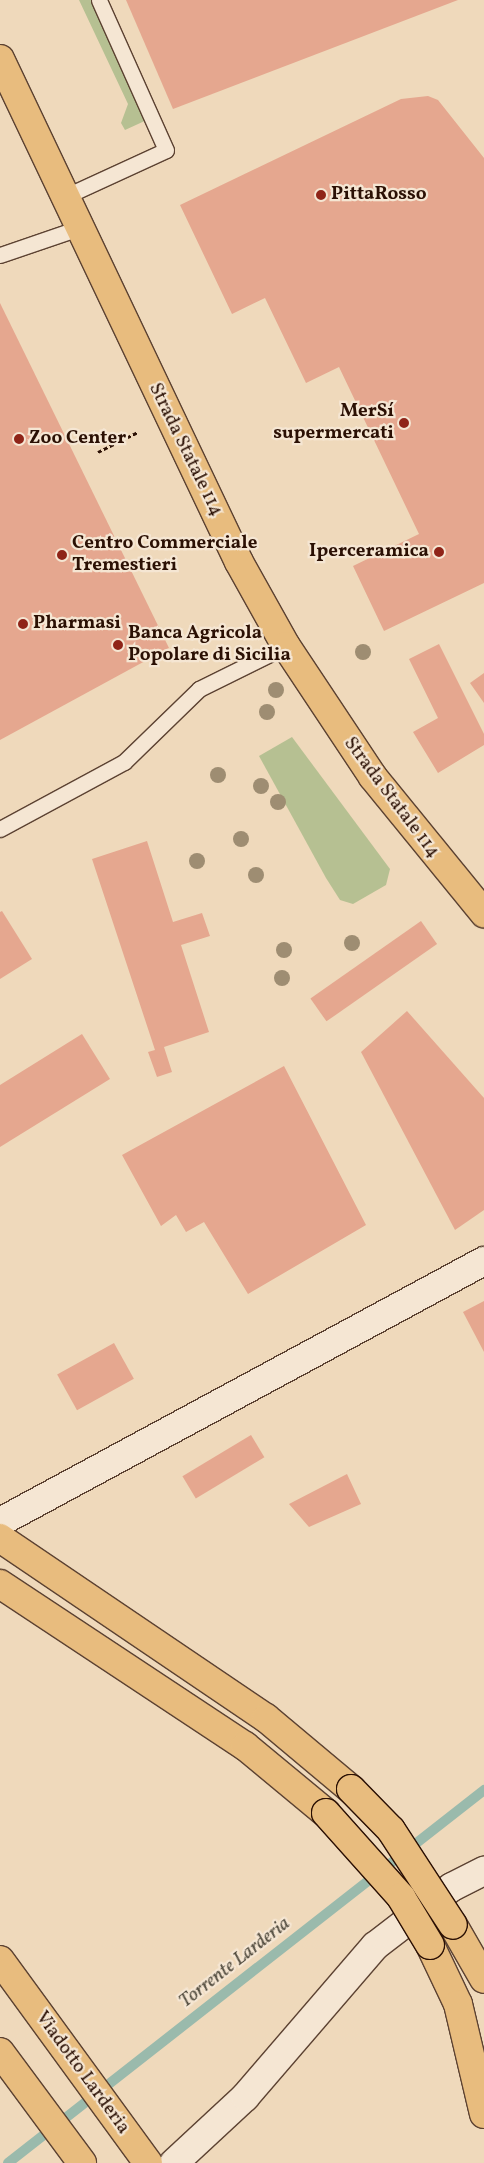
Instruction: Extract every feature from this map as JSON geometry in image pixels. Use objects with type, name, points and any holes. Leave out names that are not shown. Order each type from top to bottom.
[{"type":"main road","name":"Strada Statale 114","points":[[0,58],[64,197],[240,562],[286,646],[373,777],[484,913]]},
{"type":"main road","points":[[0,1538],[266,1718],[351,1789],[391,1830],[453,1925],[484,1979]]},
{"type":"main road","points":[[0,1584],[245,1746],[326,1813],[401,1897],[430,1945],[464,2023],[484,2114]]},
{"type":"main road","name":"Viadotto Larderia","points":[[0,1960],[148,2163]]},
{"type":"main road","points":[[0,2052],[82,2163]]},
{"type":"street","points":[[0,1522],[484,1261]]},
{"type":"street","points":[[174,2163],[244,2097],[376,1946],[446,1891],[484,1871]]},
{"type":"lane","points":[[64,197],[166,150],[99,0]]},
{"type":"lane","points":[[0,255],[80,228]]},
{"type":"lane","points":[[0,829],[124,762],[199,688],[286,646]]},
{"type":"path","points":[[98,452],[138,432]]},
{"type":"green space","points":[[79,0],[95,0],[149,119],[125,130],[121,123],[128,104]]},
{"type":"green space","points":[[292,737],[390,869],[386,885],[353,904],[340,900],[326,878],[259,756]]},
{"type":"building","points":[[126,0],[458,0],[173,109]]},
{"type":"building","points":[[428,96],[438,100],[484,158],[484,583],[384,631],[353,566],[419,534],[339,367],[306,383],[265,298],[232,314],[180,205],[401,99]]},
{"type":"building","name":"Centro Commerciale Tremestieri","points":[[0,303],[169,648],[0,740]]},
{"type":"building","points":[[439,644],[484,734],[484,745],[438,773],[413,732],[438,718],[409,659]]},
{"type":"building","points":[[484,673],[484,703],[470,683]]},
{"type":"building","points":[[147,841],[173,922],[202,913],[210,936],[181,945],[209,1032],[164,1047],[172,1072],[157,1077],[148,1052],[155,1050],[92,859]]},
{"type":"building","points":[[2,911],[32,959],[0,979],[0,912]]},
{"type":"building","points":[[421,921],[437,944],[326,1021],[310,998]]},
{"type":"building","points":[[407,1011],[484,1098],[484,1210],[455,1230],[361,1052]]},
{"type":"building","points":[[82,1034],[110,1079],[0,1147],[0,1085]]},
{"type":"building","points":[[284,1066],[366,1225],[248,1294],[204,1222],[186,1232],[176,1215],[161,1226],[122,1155]]},
{"type":"building","points":[[484,1301],[484,1352],[463,1312]]},
{"type":"building","points":[[114,1343],[134,1379],[77,1410],[57,1375]]},
{"type":"building","points":[[251,1435],[264,1457],[196,1498],[182,1476]]},
{"type":"building","points":[[347,1474],[361,1504],[309,1527],[289,1504]]},
{"type":"waterway","name":"Torrente Larderia","points":[[8,2163],[484,1790]]},
{"type":"place","name":"PittaRosso","points":[[321,195]]},
{"type":"place","name":"MerSí supermercati","points":[[404,423]]},
{"type":"place","name":"Zoo Center","points":[[19,439]]},
{"type":"place","name":"Iperceramica","points":[[439,552]]},
{"type":"place","name":"Centro Commerciale Tremestieri","points":[[62,555]]},
{"type":"place","name":"Pharmasi","points":[[23,624]]},
{"type":"place","name":"Banca Agricola Popolare di Sicilia","points":[[118,645]]}]
